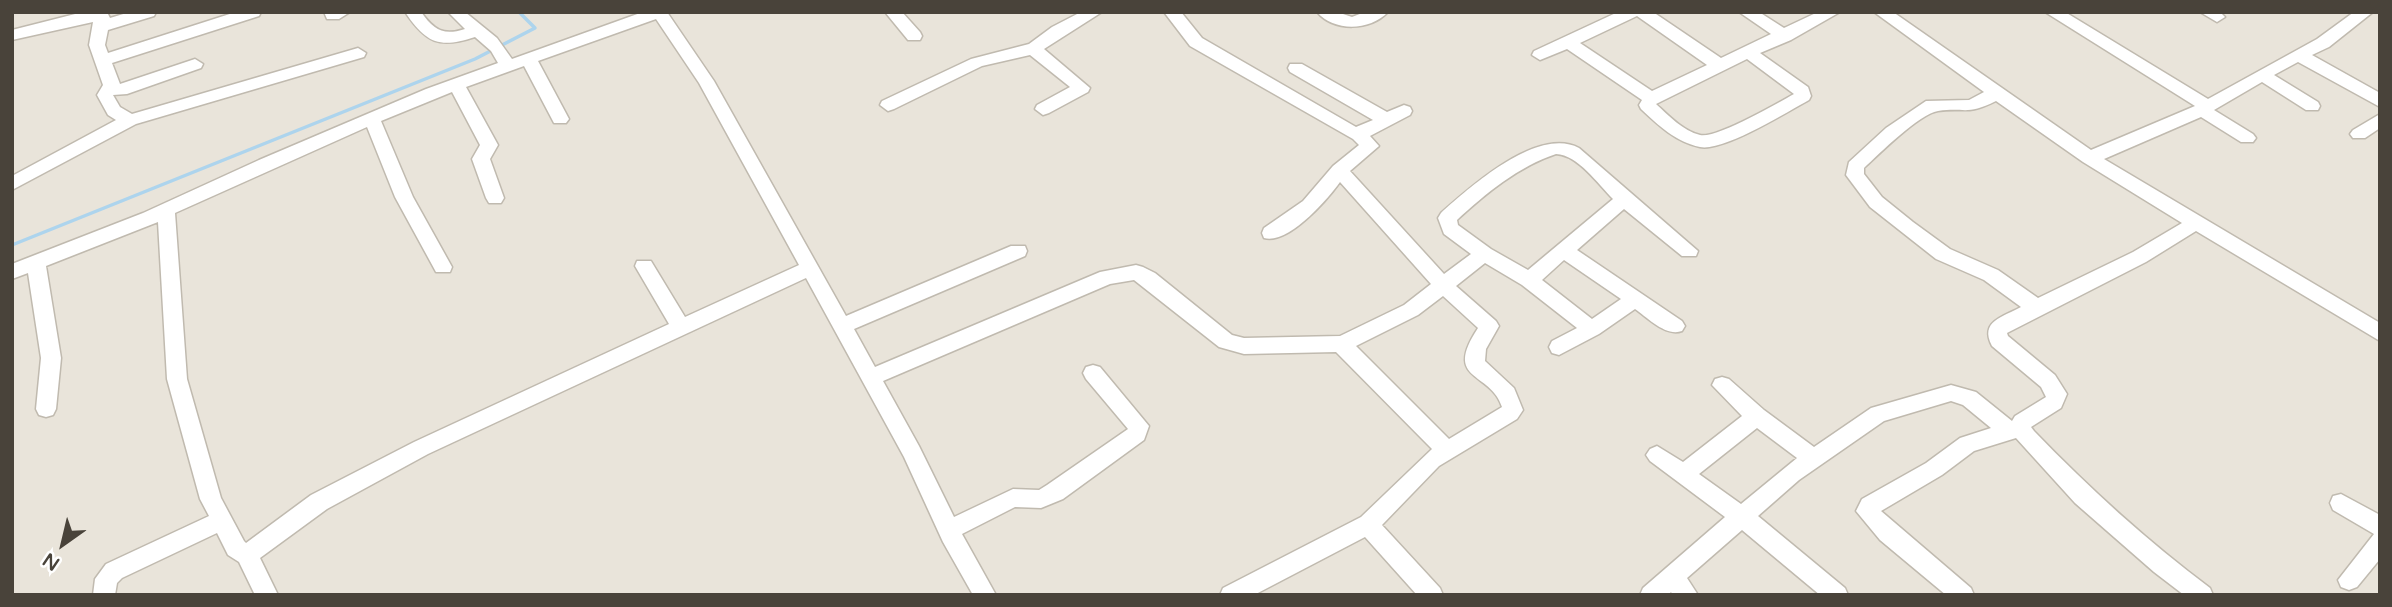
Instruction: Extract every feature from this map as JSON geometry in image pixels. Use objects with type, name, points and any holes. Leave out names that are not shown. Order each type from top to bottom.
[{"type":"street","points":[[12,35],[96,18],[148,12]]},
{"type":"street","points":[[101,58],[113,58],[253,12]]},
{"type":"street","points":[[332,12],[333,15],[342,12]]},
{"type":"street","points":[[414,12],[426,29],[439,40],[448,40],[477,30]]},
{"type":"street","points":[[456,12],[500,52],[528,58],[659,12],[706,81],[761,185],[912,452],[949,530],[985,595]]},
{"type":"street","points":[[893,12],[914,36]]},
{"type":"street","points":[[888,105],[933,82],[999,54],[1033,49],[1058,31],[1094,12]]},
{"type":"street","points":[[1172,12],[1196,42],[1206,50],[1358,133],[1370,146],[1339,170],[1325,192],[1291,223],[1271,233]]},
{"type":"street","points":[[1325,12],[1336,20],[1349,24],[1380,12]]},
{"type":"street","points":[[1540,55],[1632,12]]},
{"type":"street","points":[[1642,12],[1721,66]]},
{"type":"street","points":[[1747,12],[1785,36]]},
{"type":"street","points":[[1750,53],[1802,91],[1803,96],[1764,118],[1703,143],[1691,139],[1647,105],[1651,99],[1832,12]]},
{"type":"street","points":[[1882,12],[2088,158],[2380,333]]},
{"type":"street","points":[[2053,12],[2247,138]]},
{"type":"street","points":[[2088,158],[2204,108],[2323,43],[2365,12]]},
{"type":"street","points":[[96,18],[97,45],[111,85],[105,95],[107,102],[120,117],[130,120]]},
{"type":"street","points":[[1568,42],[1651,99]]},
{"type":"street","points":[[1033,49],[1082,89],[1043,109]]},
{"type":"street","points":[[12,272],[166,211],[264,164],[456,85],[500,52]]},
{"type":"street","points":[[12,164],[20,181],[130,120],[358,53]]},
{"type":"street","points":[[2299,55],[2380,101]]},
{"type":"street","points":[[528,58],[560,119]]},
{"type":"street","points":[[109,89],[121,90],[195,64]]},
{"type":"street","points":[[1296,68],[1387,120]]},
{"type":"street","points":[[2262,75],[2312,106]]},
{"type":"street","points":[[456,85],[489,145],[481,159],[495,198]]},
{"type":"street","points":[[1997,93],[1972,106],[1932,105],[1892,132],[1863,158],[1855,166],[1855,175],[1877,202],[1934,249],[1991,275],[2036,307]]},
{"type":"street","points":[[1358,133],[1404,111]]},
{"type":"street","points":[[372,119],[404,197],[443,267]]},
{"type":"street","points":[[2359,134],[2380,120]]},
{"type":"street","points":[[1592,329],[1529,281],[1484,254],[1450,229],[1447,218],[1513,167],[1557,146],[1566,148],[1623,199],[1689,251]]},
{"type":"street","points":[[1231,595],[1370,524],[1412,477],[1447,450],[1513,410],[1503,389],[1478,367],[1474,357],[1489,326],[1443,285],[1339,170]]},
{"type":"street","points":[[1529,281],[1623,199]]},
{"type":"street","points":[[166,211],[177,379],[211,499],[236,548],[247,555],[267,595]]},
{"type":"street","points":[[1963,595],[1888,533],[1867,511],[1870,506],[1934,469],[1967,444],[2014,429],[2028,416],[2054,402],[2057,394],[2048,381],[1999,340],[1997,328],[2110,273],[2168,242],[2195,223]]},
{"type":"street","points":[[1563,250],[1675,326]]},
{"type":"street","points":[[842,326],[1018,251]]},
{"type":"street","points":[[869,378],[1107,277],[1136,272],[1148,278],[1226,341],[1244,346],[1341,344],[1365,335],[1411,310],[1484,254]]},
{"type":"street","points":[[36,262],[51,358],[46,409]]},
{"type":"street","points":[[644,266],[681,327]]},
{"type":"street","points":[[247,555],[319,502],[410,454],[810,268]]},
{"type":"street","points":[[1559,347],[1592,329],[1635,299]]},
{"type":"street","points":[[1341,344],[1447,450]]},
{"type":"street","points":[[949,530],[1013,498],[1041,499],[1055,492],[1137,434],[1139,426],[1093,373]]},
{"type":"street","points":[[1722,386],[1813,458]]},
{"type":"street","points":[[1651,595],[1813,458],[1878,414],[1951,393],[1969,398],[2014,429],[2083,496],[2162,565],[2202,595]]},
{"type":"street","points":[[1683,474],[1757,416]]},
{"type":"street","points":[[1657,455],[1742,516],[1837,595]]},
{"type":"street","points":[[2341,503],[2380,527]]},
{"type":"street","points":[[104,595],[106,579],[114,571],[222,520]]},
{"type":"street","points":[[1370,524],[1432,595]]},
{"type":"street","points":[[2349,580],[2380,542]]},
{"type":"street","points":[[1673,576],[1687,595]]},
{"type":"shaded area","points":[[12,12],[2380,12],[2380,595],[12,595]]},
{"type":"waterway","points":[[12,245],[475,59],[535,28],[519,12]]}]
